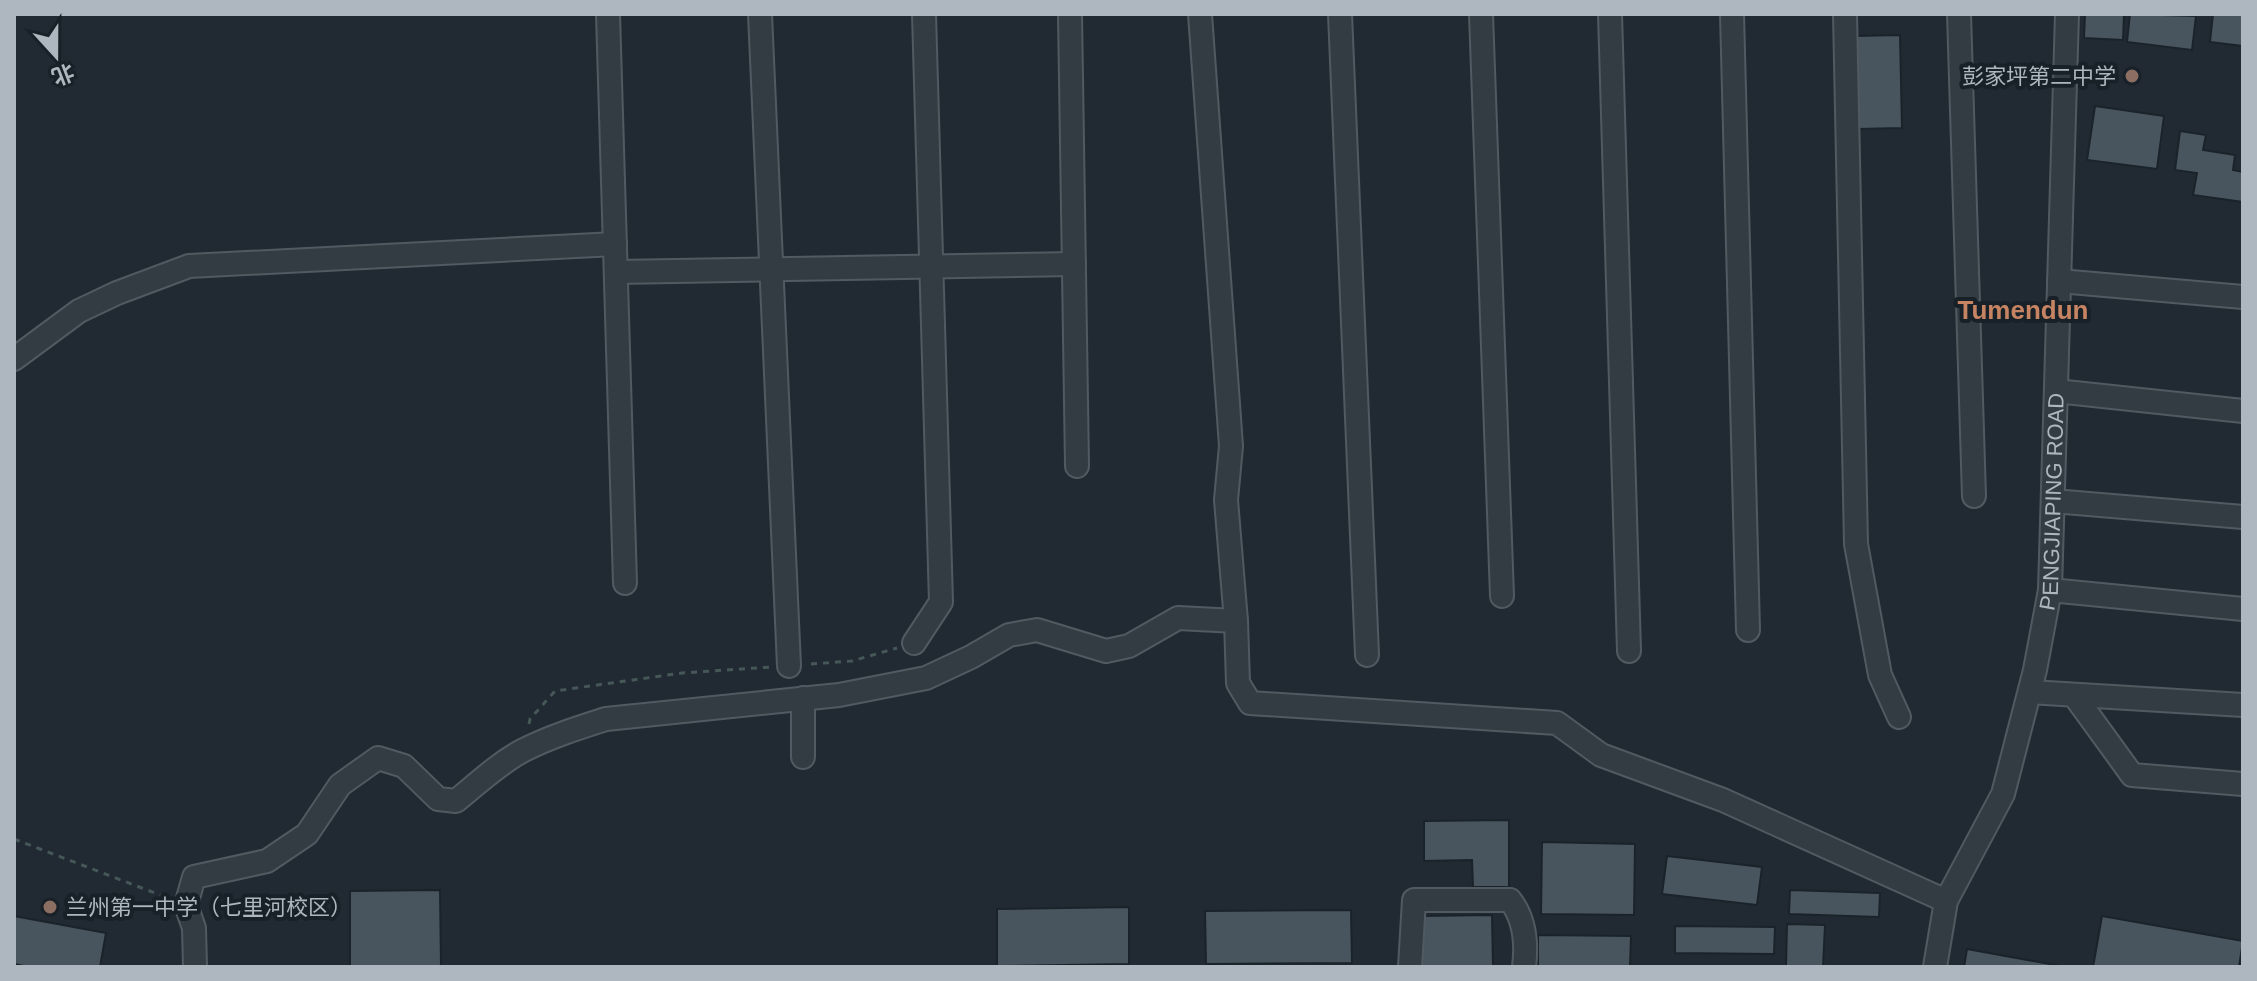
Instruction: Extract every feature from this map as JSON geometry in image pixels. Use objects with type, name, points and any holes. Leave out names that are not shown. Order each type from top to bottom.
[{"type":"street","points":[[608,14],[625,583]]},
{"type":"street","points":[[760,14],[789,666]]},
{"type":"street","points":[[914,643],[941,602],[924,14]]},
{"type":"street","points":[[1070,14],[1077,466]]},
{"type":"street","points":[[1200,14],[1231,446],[1226,500],[1238,683],[1250,703],[1557,723],[1601,755],[1723,800],[1946,901]]},
{"type":"street","points":[[1340,14],[1367,655]]},
{"type":"street","points":[[1481,14],[1502,596]]},
{"type":"street","points":[[1610,14],[1629,651]]},
{"type":"street","points":[[1732,14],[1748,630]]},
{"type":"street","points":[[1845,14],[1856,544],[1880,675],[1899,717]]},
{"type":"street","points":[[1959,14],[1974,496]]},
{"type":"street","points":[[2054,14],[2067,14]]},
{"type":"street","name":"PENGJIAPING ROAD","points":[[1935,967],[1946,901],[2003,794],[2030,692],[2050,590],[2067,14]]},
{"type":"street","points":[[14,359],[79,311],[189,266],[615,244]]},
{"type":"street","points":[[616,272],[1074,264]]},
{"type":"street","points":[[2059,281],[2243,297]]},
{"type":"street","points":[[2056,391],[2243,411]]},
{"type":"street","points":[[2053,501],[2243,517]]},
{"type":"street","points":[[2050,590],[2243,609]]},
{"type":"street","points":[[195,967],[194,928],[186,905],[194,877],[267,861],[307,834],[340,785],[378,758],[404,766],[438,799],[456,801],[522,751],[606,719],[839,695],[926,678],[1009,635],[1037,630],[1106,651],[1129,646],[1178,618],[1236,621]]},
{"type":"street","points":[[2030,692],[2243,705]]},
{"type":"street","points":[[2074,695],[2132,775],[2243,784]]},
{"type":"street","points":[[803,698],[803,757]]},
{"type":"street","points":[[1410,967],[1414,900],[1510,900],[1519,912],[1525,934],[1524,967]]},
{"type":"path","points":[[522,751],[530,719],[555,691],[682,673],[852,661],[914,643]]},
{"type":"path","points":[[14,839],[186,905]]},
{"type":"building","points":[[2085,14],[2124,14],[2123,40],[2084,38]]},
{"type":"building","points":[[2130,14],[2196,16],[2192,50],[2127,42]]},
{"type":"building","points":[[2213,14],[2243,14],[2243,46],[2210,42]]},
{"type":"building","points":[[1900,35],[1902,128],[1857,129],[1855,36]]},
{"type":"building","points":[[2095,106],[2164,116],[2157,169],[2087,160]]},
{"type":"building","points":[[2180,131],[2206,135],[2203,150],[2235,155],[2233,170],[2243,172],[2243,202],[2193,195],[2197,173],[2175,170]]},
{"type":"building","points":[[1509,820],[1509,887],[1473,887],[1472,860],[1424,861],[1424,821]]},
{"type":"building","points":[[1542,842],[1635,844],[1634,915],[1541,914]]},
{"type":"building","points":[[1667,856],[1762,867],[1757,905],[1662,894]]},
{"type":"building","points":[[440,890],[441,967],[350,967],[350,891]]},
{"type":"building","points":[[1790,890],[1880,893],[1879,917],[1789,914]]},
{"type":"building","points":[[1129,907],[1129,964],[997,966],[997,909]]},
{"type":"building","points":[[1351,910],[1352,963],[1206,964],[1205,911]]},
{"type":"building","points":[[1492,915],[1493,967],[1421,967],[1420,916]]},
{"type":"building","points":[[14,916],[106,933],[100,967],[29,967],[14,964]]},
{"type":"building","points":[[2102,916],[2243,941],[2239,967],[2093,967]]},
{"type":"building","points":[[1787,924],[1825,925],[1823,967],[1786,967]]},
{"type":"building","points":[[1675,926],[1775,927],[1774,954],[1675,953]]},
{"type":"building","points":[[1538,935],[1631,936],[1630,967],[1538,967]]},
{"type":"building","points":[[1967,949],[2061,966],[2061,967],[1964,967]]},
{"type":"place","name":"彭家坪第二中学","points":[[2132,76]]},
{"type":"place","name":"兰州第一中学（七里河校区）","points":[[50,907]]},
{"type":"district","name":"Tumendun","points":[[2023,310]]}]
